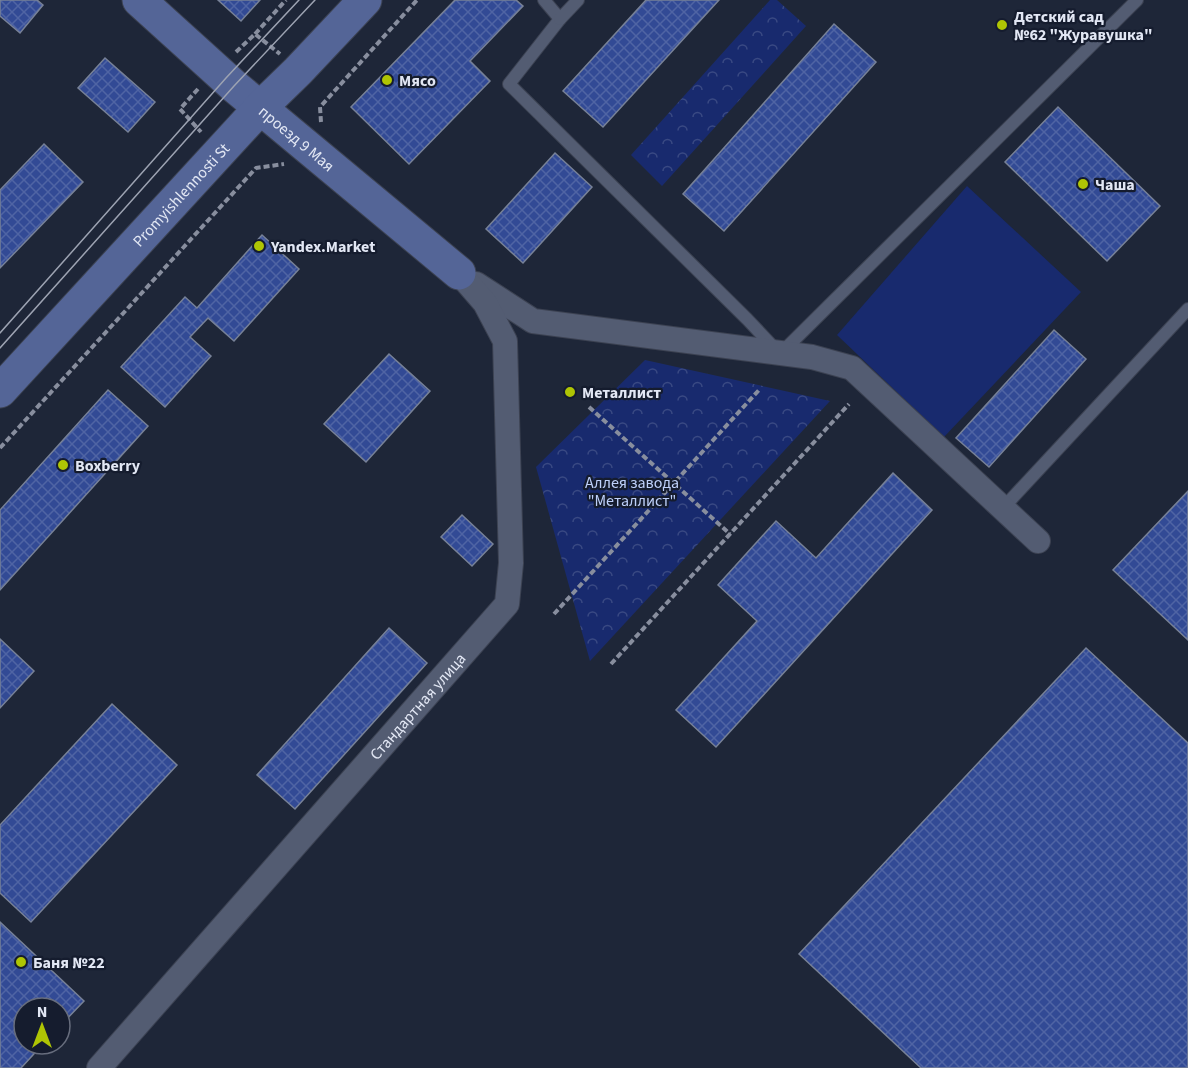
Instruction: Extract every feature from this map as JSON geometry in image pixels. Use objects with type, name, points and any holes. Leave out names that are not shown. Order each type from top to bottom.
[{"type":"main road","name":"проезд 9 Мая","points":[[139,0],[307,147],[459,273]]},
{"type":"main road","name":"Promyishlennosti St","points":[[0,391],[261,107],[365,0]]},
{"type":"street","points":[[459,273],[533,321],[812,357],[852,368],[1038,541]]},
{"type":"street","name":"Стандартная улица","points":[[99,1068],[507,604],[511,563],[505,341],[484,303],[459,273]]},
{"type":"lane","points":[[544,0],[560,19]]},
{"type":"lane","points":[[578,0],[508,84],[780,354],[1137,0]]},
{"type":"lane","points":[[1003,508],[1188,309]]},
{"type":"path","points":[[255,34],[286,0]]},
{"type":"path","points":[[0,448],[256,168],[288,163],[307,147],[321,129],[320,107],[417,0]]},
{"type":"path","points":[[554,614],[759,390]]},
{"type":"path","points":[[611,664],[849,404]]},
{"type":"path","points":[[589,407],[730,534]]},
{"type":"green space","points":[[770,0],[777,0],[806,26],[662,186],[631,155]]},
{"type":"green space","points":[[967,186],[1081,292],[944,437],[837,335]]},
{"type":"green space","name":"Аллея завода \"Металлист\"","points":[[645,360],[830,401],[590,661],[536,467]]},
{"type":"building","points":[[0,0],[37,0],[43,5],[20,33],[0,16]]},
{"type":"building","points":[[218,0],[260,0],[241,21]]},
{"type":"building","points":[[455,0],[516,0],[523,6],[470,61],[490,81],[409,164],[351,107]]},
{"type":"building","points":[[646,0],[719,0],[603,127],[563,91]]},
{"type":"building","points":[[834,24],[876,62],[724,231],[683,194]]},
{"type":"building","points":[[105,58],[155,102],[128,132],[78,88]]},
{"type":"building","name":"Чаша","points":[[1058,107],[1160,206],[1107,261],[1005,162]]},
{"type":"building","points":[[44,144],[83,182],[0,268],[0,190]]},
{"type":"building","points":[[555,153],[592,187],[523,263],[486,229]]},
{"type":"building","points":[[262,235],[299,269],[234,341],[208,318],[190,337],[211,356],[165,407],[121,367],[185,297],[197,308]]},
{"type":"building","points":[[1054,330],[1086,359],[989,467],[956,438]]},
{"type":"building","points":[[389,354],[430,391],[366,462],[324,424]]},
{"type":"building","points":[[108,390],[148,426],[0,590],[0,510]]},
{"type":"building","points":[[893,473],[932,510],[716,747],[676,710],[757,621],[718,585],[776,521],[816,558]]},
{"type":"building","points":[[1188,491],[1188,640],[1113,570]]},
{"type":"building","points":[[462,515],[493,544],[472,566],[441,537]]},
{"type":"building","points":[[389,628],[427,663],[295,809],[257,775]]},
{"type":"building","points":[[0,639],[34,671],[0,708]]},
{"type":"building","points":[[1086,648],[1188,743],[1188,1068],[921,1068],[799,954]]},
{"type":"building","points":[[112,704],[177,765],[31,922],[0,893],[0,825]]},
{"type":"building","name":"Баня №22","points":[[0,922],[84,1001],[72,1014],[72,996],[12,996],[12,1056],[32,1056],[21,1068],[0,1068]]},
{"type":"tram line","points":[[0,333],[226,78],[299,0]]},
{"type":"tram line","points":[[0,348],[234,86],[315,0]]},
{"type":"place","name":"Детский сад №62 \"Журавушка\"","points":[[1002,25]]},
{"type":"place","name":"Мясо","points":[[387,80]]},
{"type":"place","name":"Чаша","points":[[1083,184]]},
{"type":"place","name":"Yandex.Market","points":[[259,246]]},
{"type":"place","name":"Металлист","points":[[570,392]]},
{"type":"place","name":"Boxberry","points":[[63,465]]},
{"type":"place","name":"Баня №22","points":[[21,962]]}]
